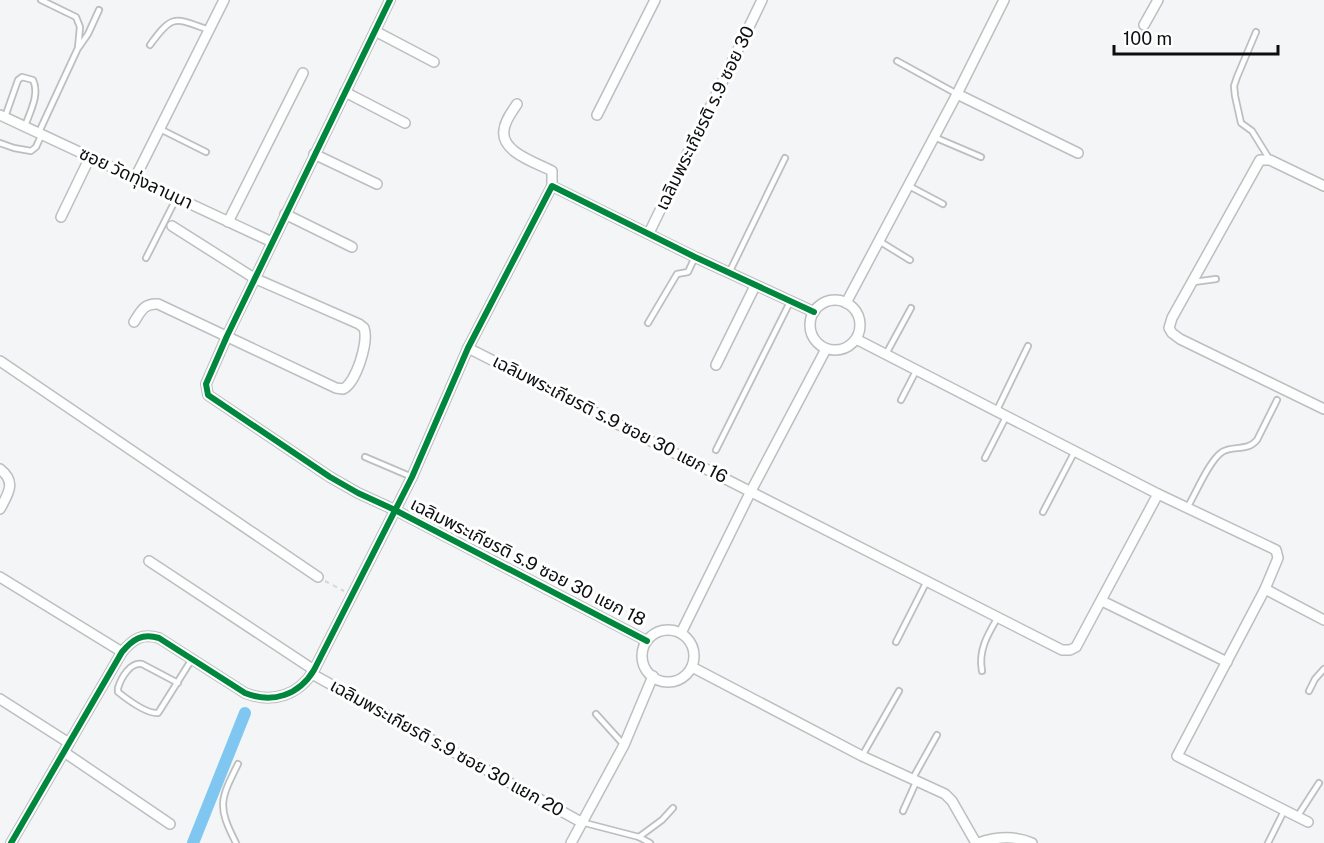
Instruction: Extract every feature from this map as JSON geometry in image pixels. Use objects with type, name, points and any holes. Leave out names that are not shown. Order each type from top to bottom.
[{"type":"street","points":[[135,178],[224,0]]},
{"type":"street","name":"เฉลิมพระเกียรติ ร.9 ซอย 30 แยก 18","points":[[390,0],[227,336],[206,384],[208,395],[330,477],[647,641]]},
{"type":"street","points":[[597,115],[655,0]]},
{"type":"street","name":"เฉลิมพระเกียรติ ร.9 ซอย 30","points":[[762,0],[649,233],[755,286],[814,312]]},
{"type":"street","points":[[846,303],[1004,0]]},
{"type":"street","points":[[1144,25],[1158,0]]},
{"type":"street","points":[[375,31],[434,62]]},
{"type":"street","points":[[228,222],[303,73]]},
{"type":"street","points":[[345,92],[405,123]]},
{"type":"street","points":[[957,94],[1078,153]]},
{"type":"street","points":[[11,843],[122,652],[134,639],[150,636],[159,638],[245,693],[255,697],[269,697],[297,690],[313,672],[412,477],[468,348],[552,186],[552,171],[522,156],[508,146],[504,139],[503,130],[517,104]]},
{"type":"street","name":"ซอย วัดทุ่งลานนา","points":[[3,116],[272,242]]},
{"type":"street","points":[[314,154],[377,184]]},
{"type":"street","points":[[61,217],[90,157]]},
{"type":"street","points":[[1324,186],[1270,160],[1260,160],[1172,318],[1169,328],[1180,339],[1324,409]]},
{"type":"street","points":[[552,186],[649,233]]},
{"type":"street","points":[[285,214],[352,247]]},
{"type":"street","points":[[134,322],[147,304],[158,304],[336,388],[343,389],[353,381],[366,342],[364,328],[254,278],[172,226]]},
{"type":"street","points":[[716,365],[755,286]]},
{"type":"street","points":[[828,301],[846,303],[853,308],[860,323],[856,339],[843,349],[826,349],[820,346],[810,327],[814,312],[828,301]]},
{"type":"street","points":[[856,339],[1158,494],[1275,550],[1278,558],[1265,589],[1177,756],[1308,822]]},
{"type":"street","name":"เฉลิมพระเกียรติ ร.9 ซอย 30 แยก 16","points":[[468,348],[1062,650],[1076,647],[1102,601]]},
{"type":"street","points":[[681,633],[751,491],[826,349]]},
{"type":"street","points":[[0,361],[318,577]]},
{"type":"street","points":[[0,469],[8,476],[10,483],[9,492],[0,509]]},
{"type":"street","points":[[1158,494],[1102,601],[1227,662]]},
{"type":"street","name":"เฉลิมพระเกียรติ ร.9 ซอย 30 แยก 20","points":[[149,561],[313,672],[581,822]]},
{"type":"street","points":[[0,577],[122,652]]},
{"type":"street","points":[[1265,589],[1324,620]]},
{"type":"street","points":[[667,630],[681,633],[692,644],[694,651],[692,667],[687,674],[673,681],[665,681],[653,676],[645,666],[643,658],[647,641],[652,635],[667,630]]},
{"type":"street","points":[[692,667],[862,756],[945,794],[952,801],[977,843],[1002,837],[1019,838],[1032,843]]},
{"type":"street","points":[[571,843],[624,745],[653,676]]},
{"type":"street","points":[[0,699],[69,743]]},
{"type":"street","points":[[64,752],[170,824]]},
{"type":"lane","points":[[41,0],[76,17],[80,27],[78,48]]},
{"type":"lane","points":[[0,142],[14,148],[31,151],[36,147],[78,48],[88,34],[99,10]]},
{"type":"lane","points":[[150,45],[163,27],[174,20],[209,30]]},
{"type":"lane","points":[[1256,32],[1237,76],[1234,86],[1235,96],[1241,123],[1252,131],[1270,160]]},
{"type":"lane","points":[[897,61],[957,94]]},
{"type":"lane","points":[[3,116],[18,80],[22,77],[33,80],[36,94],[25,126]]},
{"type":"lane","points":[[159,129],[206,152]]},
{"type":"lane","points":[[934,137],[981,157]]},
{"type":"lane","points":[[729,273],[785,158]]},
{"type":"lane","points":[[909,186],[943,204]]},
{"type":"lane","points":[[146,258],[177,197]]},
{"type":"lane","points":[[879,241],[910,260]]},
{"type":"lane","points":[[648,323],[676,274],[688,272],[695,257]]},
{"type":"lane","points":[[1191,283],[1216,279]]},
{"type":"lane","points":[[716,450],[790,302]]},
{"type":"lane","points":[[886,354],[911,308]]},
{"type":"lane","points":[[996,412],[1028,346]]},
{"type":"lane","points":[[901,400],[916,371]]},
{"type":"lane","points":[[1187,508],[1216,458],[1224,451],[1245,448],[1257,441],[1277,400]]},
{"type":"lane","points":[[986,458],[1006,417]]},
{"type":"lane","points":[[1043,512],[1075,451]]},
{"type":"lane","points":[[365,457],[412,477]]},
{"type":"lane","points":[[896,642],[927,581]]},
{"type":"lane","points":[[982,671],[983,646],[998,616]]},
{"type":"lane","points":[[178,683],[136,663],[132,665],[118,688],[118,692],[154,714],[160,710],[178,683],[192,659]]},
{"type":"lane","points":[[1309,691],[1315,679],[1324,669]]},
{"type":"lane","points":[[862,756],[899,691]]},
{"type":"lane","points":[[596,714],[624,745]]},
{"type":"lane","points":[[903,811],[915,779],[937,735]]},
{"type":"lane","points":[[237,843],[227,825],[222,806],[224,791],[238,764]]},
{"type":"lane","points":[[1297,817],[1319,783]]},
{"type":"lane","points":[[639,837],[674,808]]},
{"type":"lane","points":[[1268,843],[1284,811]]},
{"type":"lane","points":[[581,822],[639,837],[650,843]]},
{"type":"path","points":[[318,577],[352,595]]},
{"type":"waterway","points":[[193,843],[245,713]]},
{"type":"cycle path","points":[[390,0],[227,336],[206,384],[208,395],[330,477],[358,493],[647,641]]},
{"type":"cycle path","points":[[11,843],[122,652],[134,641],[148,636],[159,638],[245,693],[255,696],[265,698],[284,695],[301,686],[308,679],[412,477],[468,348],[552,186],[695,257],[814,312]]}]
